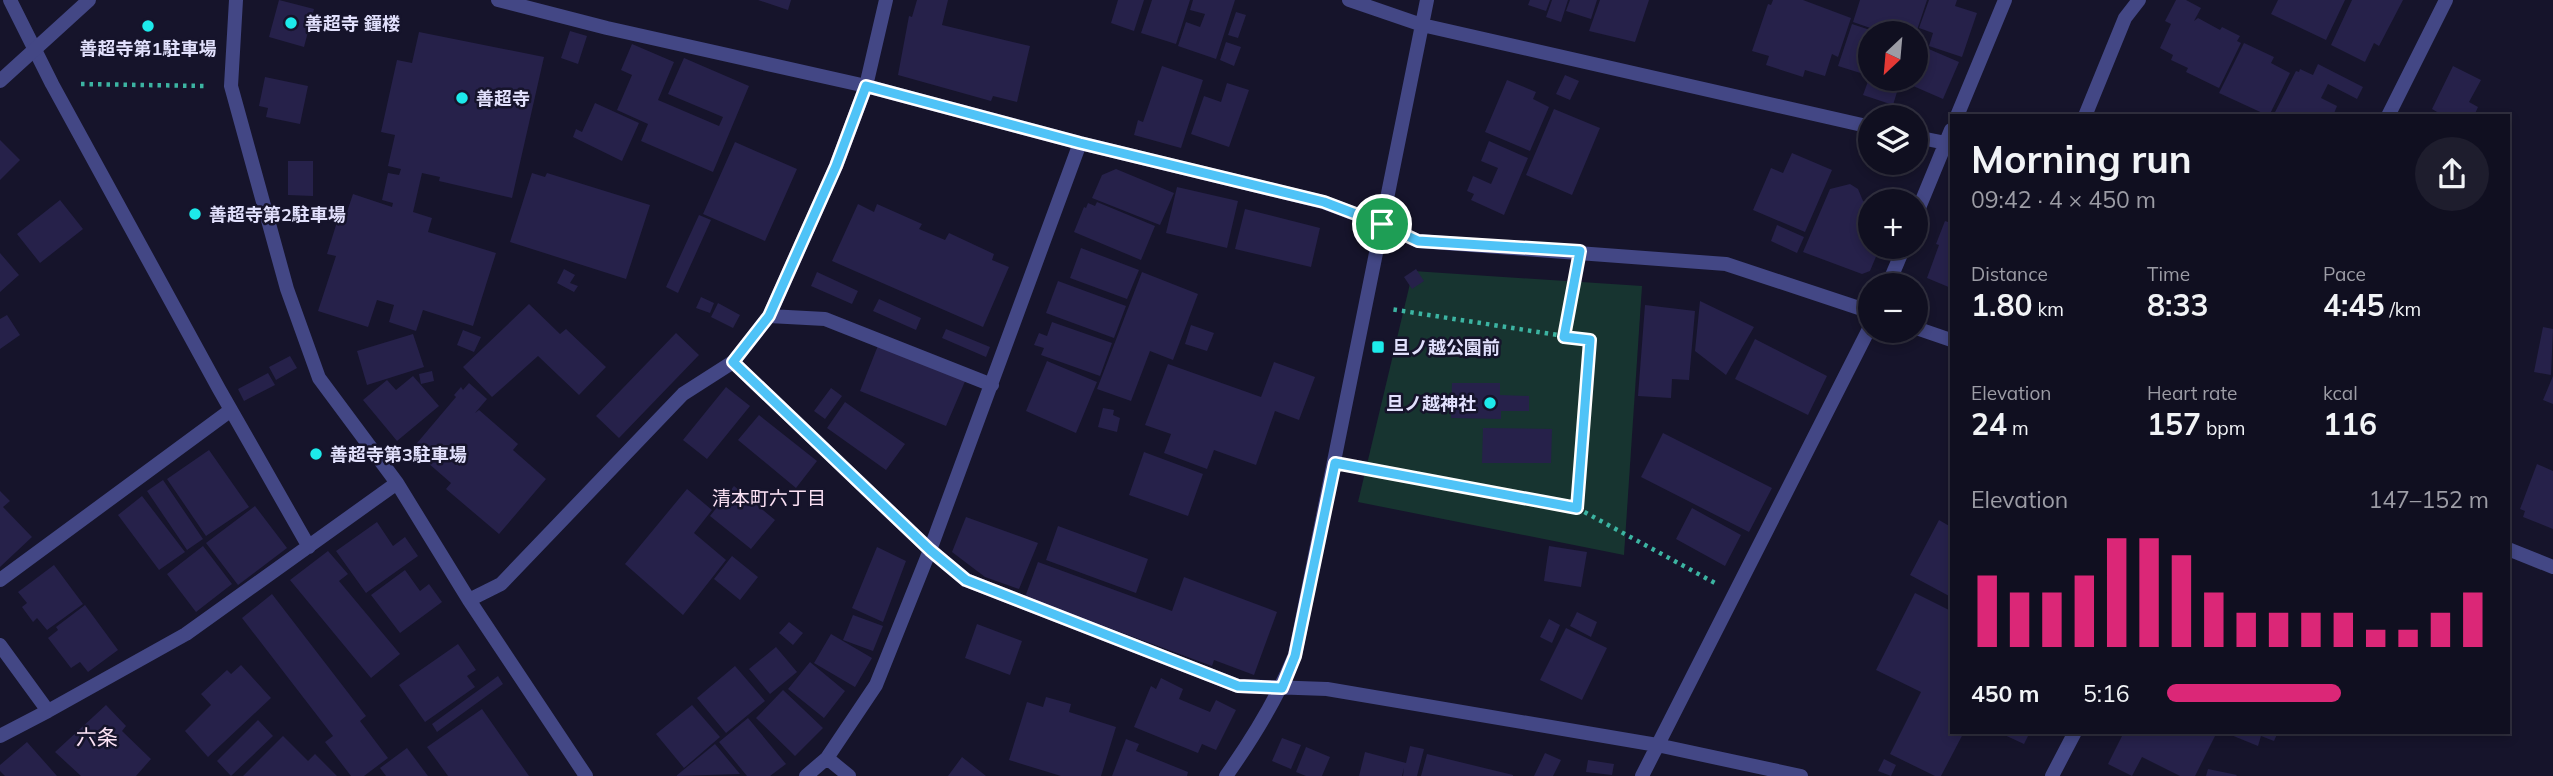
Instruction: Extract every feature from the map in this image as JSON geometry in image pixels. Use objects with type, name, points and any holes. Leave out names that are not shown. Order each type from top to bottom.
[{"type":"street","points":[[10,0],[51,84],[309,547]]},
{"type":"street","points":[[0,81],[89,0]]},
{"type":"street","points":[[236,0],[230,86],[288,289],[319,378],[397,483],[469,600],[586,776]]},
{"type":"street","points":[[498,0],[607,28],[866,86],[1080,143],[1324,202],[1418,241],[1726,264],[1858,308]]},
{"type":"street","points":[[469,600],[501,584],[683,394],[733,362],[769,316],[836,166],[866,86],[886,0]]},
{"type":"street","points":[[1349,0],[1422,25],[1858,124]]},
{"type":"street","points":[[1226,776],[1249,744],[1282,688],[1295,656],[1427,0]]},
{"type":"street","points":[[1958,114],[2005,0]]},
{"type":"street","points":[[2086,114],[2125,18],[2139,0]]},
{"type":"street","points":[[2389,114],[2446,0]]},
{"type":"street","points":[[1927,189],[1948,137],[1928,137]]},
{"type":"street","points":[[806,776],[827,758],[876,685],[930,550],[1080,143]]},
{"type":"street","points":[[769,316],[825,319],[992,385]]},
{"type":"street","points":[[1928,332],[1950,341]]},
{"type":"street","points":[[1642,776],[1861,343]]},
{"type":"street","points":[[733,362],[930,550],[966,580],[1225,681],[1238,686],[1327,689],[1657,745],[1801,776]]},
{"type":"street","points":[[0,580],[231,410]]},
{"type":"street","points":[[0,736],[186,634],[397,483]]},
{"type":"street","points":[[2510,550],[2553,567]]},
{"type":"street","points":[[0,645],[48,711]]},
{"type":"street","points":[[2052,776],[2074,734]]},
{"type":"street","points":[[827,758],[849,776]]},
{"type":"path","points":[[51,84],[230,86]]},
{"type":"path","points":[[1564,337],[1580,251]]},
{"type":"path","points":[[1365,305],[1590,340],[1577,508]]},
{"type":"path","points":[[1335,463],[1577,508],[1734,593]]},
{"type":"green space","points":[[1413,271],[1642,286],[1624,555],[1358,502]]},
{"type":"building","name":"善超寺 鐘楼","points":[[279,0],[314,9],[304,47],[269,37]]},
{"type":"building","points":[[758,0],[791,0],[788,10]]},
{"type":"building","points":[[917,0],[948,0],[942,25],[1030,46],[1017,102],[993,96],[991,101],[898,75],[909,16],[912,17]]},
{"type":"building","points":[[1118,0],[1144,0],[1134,31],[1111,23]]},
{"type":"building","points":[[1152,0],[1190,0],[1176,44],[1141,33]]},
{"type":"building","points":[[1193,0],[1235,0],[1216,59],[1178,46],[1186,22],[1200,27],[1205,14],[1190,10]]},
{"type":"building","points":[[1530,0],[1550,0],[1546,11],[1528,5]]},
{"type":"building","points":[[1552,0],[1568,0],[1561,22],[1546,17]]},
{"type":"building","points":[[1570,0],[1597,0],[1591,19],[1566,11]]},
{"type":"building","points":[[1600,0],[1649,0],[1635,42],[1589,31]]},
{"type":"building","points":[[1773,0],[1803,0],[1851,18],[1838,57],[1832,54],[1825,76],[1805,70],[1803,77],[1766,65],[1769,56],[1752,51],[1768,4],[1771,5]]},
{"type":"building","points":[[1860,0],[1927,0],[1920,21],[1853,22]]},
{"type":"building","points":[[1929,0],[1957,0],[1955,6],[1977,13],[1962,57],[1929,46],[1933,33],[1928,31],[1928,21],[1922,21]]},
{"type":"building","points":[[2176,0],[2186,0],[2201,8],[2194,21],[2198,18],[2220,30],[2222,27],[2240,36],[2237,41],[2241,43],[2219,88],[2186,72],[2188,68],[2171,60],[2173,55],[2160,48],[2171,24],[2165,21]]},
{"type":"building","points":[[2278,0],[2345,0],[2326,40],[2271,14]]},
{"type":"building","points":[[2352,0],[2403,0],[2379,46],[2374,43],[2365,62],[2331,45]]},
{"type":"building","points":[[1236,12],[1246,15],[1238,38],[1228,35]]},
{"type":"building","points":[[1852,24],[1858,26],[1858,72],[1838,66]]},
{"type":"building","points":[[570,31],[587,36],[578,64],[561,58]]},
{"type":"building","points":[[419,32],[544,57],[512,198],[439,181],[440,177],[422,173],[413,212],[432,218],[428,232],[496,253],[473,326],[423,310],[416,331],[389,322],[394,305],[377,300],[368,327],[318,311],[336,256],[327,254],[337,222],[343,224],[353,194],[392,207],[393,203],[382,200],[388,173],[399,175],[401,169],[388,166],[395,135],[381,132],[397,60],[412,63]]},
{"type":"building","points":[[1226,42],[1241,47],[1234,66],[1220,60]]},
{"type":"building","points":[[2244,43],[2274,57],[2271,63],[2290,73],[2270,114],[2219,93]]},
{"type":"building","points":[[632,44],[674,62],[658,100],[719,126],[723,117],[668,94],[684,58],[749,86],[713,172],[641,141],[648,124],[617,110],[632,75],[621,70]]},
{"type":"building","points":[[1928,49],[1959,62],[1943,99],[1925,91],[1928,91]]},
{"type":"building","points":[[2318,64],[2363,87],[2357,99],[2328,84],[2321,98],[2337,106],[2334,114],[2274,114],[2296,71],[2299,72],[2300,69],[2313,75]]},
{"type":"building","points":[[1162,66],[1203,80],[1181,148],[1134,135],[1138,120],[1143,122]]},
{"type":"building","points":[[2453,66],[2481,80],[2469,102],[2478,107],[2475,114],[2441,114],[2432,109]]},
{"type":"building","points":[[1565,75],[1579,81],[1570,100],[1556,94]]},
{"type":"building","points":[[265,77],[308,86],[300,124],[266,117],[268,108],[259,106]]},
{"type":"building","points":[[1507,80],[1536,92],[1533,99],[1549,107],[1530,151],[1485,132]]},
{"type":"building","points":[[1227,83],[1249,90],[1229,147],[1191,134],[1204,96],[1221,102]]},
{"type":"building","points":[[1864,91],[1897,91],[1893,105],[1863,95]]},
{"type":"building","points":[[595,103],[639,123],[622,161],[573,137],[576,129],[582,132]]},
{"type":"building","points":[[1554,109],[1600,128],[1572,195],[1526,175]]},
{"type":"building","points":[[0,140],[20,160],[0,180]]},
{"type":"building","points":[[1489,141],[1528,158],[1504,215],[1471,200],[1474,194],[1467,191],[1473,176],[1491,184],[1498,168],[1481,161]]},
{"type":"building","points":[[735,142],[797,169],[765,241],[703,214]]},
{"type":"building","points":[[1792,153],[1832,170],[1805,232],[1753,210],[1771,168],[1783,173]]},
{"type":"building","points":[[288,161],[313,161],[313,196],[288,195]]},
{"type":"building","points":[[1116,169],[1174,193],[1160,225],[1092,198],[1102,175]]},
{"type":"building","points":[[532,173],[545,177],[547,173],[650,205],[626,279],[510,242]]},
{"type":"building","points":[[1850,184],[1858,189],[1858,259],[1875,259],[1870,271],[1859,273],[1803,252],[1830,189]]},
{"type":"building","points":[[1177,187],[1238,201],[1227,248],[1166,233]]},
{"type":"building","points":[[60,200],[83,229],[40,263],[17,234]]},
{"type":"building","points":[[1097,202],[1155,226],[1141,260],[1074,232],[1084,207],[1086,208],[1088,203],[1095,206]]},
{"type":"building","points":[[858,204],[874,212],[877,204],[922,224],[919,229],[945,240],[949,233],[994,254],[992,260],[1009,267],[983,327],[832,261]]},
{"type":"building","points":[[1245,209],[1320,228],[1311,267],[1235,249]]},
{"type":"building","points":[[699,215],[711,220],[678,293],[666,287]]},
{"type":"building","points":[[1945,221],[1950,223],[1950,288],[1928,278],[1939,245],[1936,244]]},
{"type":"building","points":[[1777,225],[1804,237],[1797,253],[1771,241]]},
{"type":"building","points":[[1081,248],[1139,270],[1127,299],[1070,278]]},
{"type":"building","points":[[0,253],[19,275],[0,292]]},
{"type":"building","points":[[564,269],[575,275],[570,283],[578,286],[574,292],[557,283]]},
{"type":"building","points":[[1416,269],[1424,281],[1412,289],[1404,277]]},
{"type":"building","points":[[817,272],[858,291],[852,304],[811,286]]},
{"type":"building","points":[[1142,272],[1198,294],[1173,360],[1150,351],[1131,401],[1097,389]]},
{"type":"building","points":[[1058,281],[1126,306],[1114,338],[1046,313]]},
{"type":"building","points":[[701,297],[714,303],[710,313],[696,308]]},
{"type":"building","points":[[879,299],[921,318],[916,330],[873,311]]},
{"type":"building","points":[[1700,301],[1754,327],[1726,375],[1695,351]]},
{"type":"building","points":[[718,303],[740,315],[733,328],[711,317]]},
{"type":"building","points":[[529,304],[560,334],[566,329],[606,367],[579,395],[538,356],[492,397],[463,367]]},
{"type":"building","points":[[1645,305],[1695,311],[1689,380],[1672,379],[1671,398],[1638,396]]},
{"type":"building","points":[[7,315],[20,335],[0,349],[0,319]]},
{"type":"building","points":[[1052,322],[1112,343],[1100,376],[1041,355],[1044,348],[1034,345],[1039,333],[1047,336]]},
{"type":"building","points":[[1191,325],[1214,333],[1207,351],[1185,344]]},
{"type":"building","points":[[2543,327],[2553,329],[2551,375],[2534,372]]},
{"type":"building","points":[[946,329],[990,347],[986,357],[942,338]]},
{"type":"building","points":[[463,330],[481,337],[474,352],[457,345]]},
{"type":"building","points":[[676,333],[699,355],[619,438],[596,416]]},
{"type":"building","points":[[413,334],[424,367],[367,385],[357,351]]},
{"type":"building","points":[[1755,339],[1827,376],[1808,415],[1735,379]]},
{"type":"building","points":[[879,343],[966,379],[946,426],[860,391]]},
{"type":"building","points":[[290,356],[297,368],[276,380],[269,367]]},
{"type":"building","points":[[1047,361],[1097,382],[1076,433],[1026,411]]},
{"type":"building","points":[[1274,362],[1315,377],[1299,420],[1275,411],[1256,465],[1214,450],[1207,469],[1164,453],[1171,434],[1145,425],[1168,364],[1261,397]]},
{"type":"building","points":[[432,371],[434,381],[421,384],[419,374]]},
{"type":"building","points":[[268,373],[275,385],[244,401],[238,389]]},
{"type":"building","points":[[413,376],[439,406],[397,441],[363,400],[387,380],[396,390]]},
{"type":"building","points":[[2553,376],[2553,404],[2543,400]]},
{"type":"building","points":[[469,383],[487,399],[475,413],[479,410],[518,444],[513,450],[546,479],[499,534],[446,489],[451,483],[412,449],[456,397],[454,395]]},
{"type":"building","name":"旦ノ越神社","points":[[1452,383],[1500,383],[1500,395],[1529,396],[1529,411],[1501,411],[1501,419],[1451,418]]},
{"type":"building","points":[[726,387],[750,406],[707,459],[683,440]]},
{"type":"building","points":[[831,388],[842,396],[825,419],[814,411]]},
{"type":"building","points":[[845,402],[905,444],[886,470],[827,428]]},
{"type":"building","points":[[1103,408],[1114,410],[1113,415],[1120,418],[1117,432],[1098,427]]},
{"type":"building","points":[[759,415],[817,461],[796,488],[738,440]]},
{"type":"building","points":[[1483,428],[1552,429],[1551,463],[1482,463]]},
{"type":"building","points":[[1663,433],[1772,488],[1749,532],[1641,477]]},
{"type":"building","points":[[209,450],[249,507],[206,536],[167,479]]},
{"type":"building","points":[[1144,452],[1203,474],[1188,516],[1129,495]]},
{"type":"building","points":[[2537,464],[2553,471],[2553,529],[2523,517],[2525,511],[2520,509]]},
{"type":"building","points":[[163,480],[203,539],[187,550],[147,491]]},
{"type":"building","points":[[734,486],[775,520],[751,549],[710,516]]},
{"type":"building","points":[[687,489],[712,510],[694,533],[726,560],[683,615],[625,564]]},
{"type":"building","points":[[0,491],[10,501],[3,507],[32,537],[0,567]]},
{"type":"building","points":[[142,496],[185,552],[159,570],[118,515]]},
{"type":"building","points":[[255,506],[287,548],[238,585],[206,543]]},
{"type":"building","points":[[1692,508],[1741,535],[1725,566],[1676,539]]},
{"type":"building","points":[[966,517],[1038,543],[1019,589],[985,577],[952,552]]},
{"type":"building","points":[[1939,520],[1950,526],[1950,596],[1910,575]]},
{"type":"building","points":[[377,522],[393,546],[405,537],[418,556],[366,593],[336,551]]},
{"type":"building","points":[[1058,526],[1148,559],[1136,593],[1046,560]]},
{"type":"building","points":[[203,546],[232,584],[196,612],[167,574]]},
{"type":"building","points":[[1549,546],[1587,552],[1581,587],[1544,581]]},
{"type":"building","points":[[877,547],[906,561],[883,622],[852,608]]},
{"type":"building","points":[[328,551],[348,574],[339,581],[400,654],[371,678],[290,580]]},
{"type":"building","points":[[732,556],[758,577],[740,600],[714,579]]},
{"type":"building","points":[[1038,562],[1172,611],[1184,577],[1277,612],[1254,675],[1214,660],[1212,666],[1025,597]]},
{"type":"building","points":[[54,565],[83,604],[47,630],[37,618],[33,622],[22,607],[27,603],[18,592]]},
{"type":"building","points":[[405,570],[420,591],[429,584],[442,602],[400,633],[371,595]]},
{"type":"building","points":[[1915,593],[1950,610],[1950,734],[1963,734],[1941,776],[1935,776],[1890,754],[1921,692],[1876,670]]},
{"type":"building","points":[[272,594],[366,716],[360,721],[388,758],[364,776],[351,776],[325,742],[333,736],[242,618]]},
{"type":"building","points":[[85,605],[118,650],[88,672],[80,662],[71,668],[48,638],[58,630],[56,627]]},
{"type":"building","points":[[1577,612],[1597,622],[1591,637],[1570,626]]},
{"type":"building","points":[[853,615],[883,626],[873,651],[843,640]]},
{"type":"building","points":[[1549,619],[1560,625],[1552,643],[1540,637]]},
{"type":"building","points":[[789,622],[803,633],[793,645],[779,633]]},
{"type":"building","points":[[977,624],[1022,641],[1010,675],[965,658]]},
{"type":"building","points":[[1566,628],[1607,648],[1582,700],[1540,680]]},
{"type":"building","points":[[831,634],[872,658],[855,687],[814,663]]},
{"type":"building","points":[[458,644],[476,670],[467,676],[475,687],[425,722],[399,685]]},
{"type":"building","points":[[776,647],[797,672],[770,694],[749,669]]},
{"type":"building","points":[[810,662],[845,691],[824,718],[788,689]]},
{"type":"building","points":[[241,665],[271,698],[208,757],[185,731],[211,705],[201,694],[227,670],[231,674]]},
{"type":"building","points":[[735,666],[765,701],[726,733],[697,698]]},
{"type":"building","points":[[498,676],[503,684],[437,732],[432,724]]},
{"type":"building","points":[[1161,678],[1183,689],[1179,699],[1210,712],[1216,700],[1236,710],[1216,750],[1202,744],[1198,753],[1134,727],[1151,686],[1156,689]]},
{"type":"building","points":[[783,690],[823,728],[795,756],[756,718]]},
{"type":"building","points":[[1046,697],[1071,704],[1069,712],[1116,727],[1101,776],[1061,776],[1009,760],[1027,702],[1043,707]]},
{"type":"building","points":[[106,705],[126,726],[122,731],[151,759],[136,776],[81,776],[55,752]]},
{"type":"building","points":[[692,705],[720,737],[684,768],[656,734]]},
{"type":"building","points":[[482,709],[529,776],[448,776],[427,747]]},
{"type":"building","points":[[748,718],[786,764],[770,776],[747,776],[719,742]]},
{"type":"building","points":[[258,720],[273,736],[231,776],[217,761]]},
{"type":"building","points":[[2002,734],[2029,734],[2024,744]]},
{"type":"building","points":[[2123,734],[2216,734],[2195,776],[2180,776],[2142,757],[2132,776],[2108,764]]},
{"type":"building","points":[[2277,734],[2274,741],[2261,736],[2258,746],[2231,735]]},
{"type":"building","points":[[283,736],[308,761],[315,754],[337,776],[243,776]]},
{"type":"building","points":[[1282,738],[1301,745],[1291,769],[1272,761]]},
{"type":"building","points":[[1126,739],[1139,744],[1136,751],[1188,772],[1187,776],[1112,776]]},
{"type":"building","points":[[27,742],[57,776],[5,776],[0,771],[0,765]]},
{"type":"building","points":[[715,744],[740,774],[676,776]]},
{"type":"building","points":[[1410,746],[1424,749],[1417,776],[1403,776],[1404,768],[1402,776],[1359,776],[1365,752],[1406,763]]},
{"type":"building","points":[[1306,747],[1330,757],[1322,776],[1306,776],[1296,772]]},
{"type":"building","points":[[407,748],[428,776],[386,776],[380,768]]},
{"type":"building","points":[[1545,753],[1561,760],[1553,776],[1534,776]]},
{"type":"building","points":[[1427,754],[1513,775],[1513,776],[1421,776]]},
{"type":"building","points":[[962,757],[986,776],[948,776]]},
{"type":"building","points":[[1884,759],[1896,765],[1891,776],[1878,771]]},
{"type":"building","points":[[1588,760],[1614,764],[1612,775],[1586,772]]},
{"type":"building","points":[[2208,769],[2237,775],[2206,776]]},
{"type":"place","name":"善超寺 鐘楼","points":[[291,23]]},
{"type":"place","name":"善超寺第1駐車場","points":[[148,26]]},
{"type":"place","name":"善超寺","points":[[462,98]]},
{"type":"place","name":"善超寺第2駐車場","points":[[195,214]]},
{"type":"place","name":"旦ノ越公園前","points":[[1378,347]]},
{"type":"place","name":"旦ノ越神社","points":[[1490,403]]},
{"type":"place","name":"善超寺第3駐車場","points":[[316,454]]},
{"type":"district","name":"清本町六丁目","points":[[769,498]]},
{"type":"district","name":"六条","points":[[97,737]]},
{"type":"route","points":[[866,86],[1080,143],[1324,202],[1382,224],[1418,241],[1580,251],[1564,337],[1590,340],[1577,508],[1335,463],[1295,656],[1282,688],[1238,686],[966,580],[930,550],[733,362],[769,316],[836,166],[866,86]]}]
